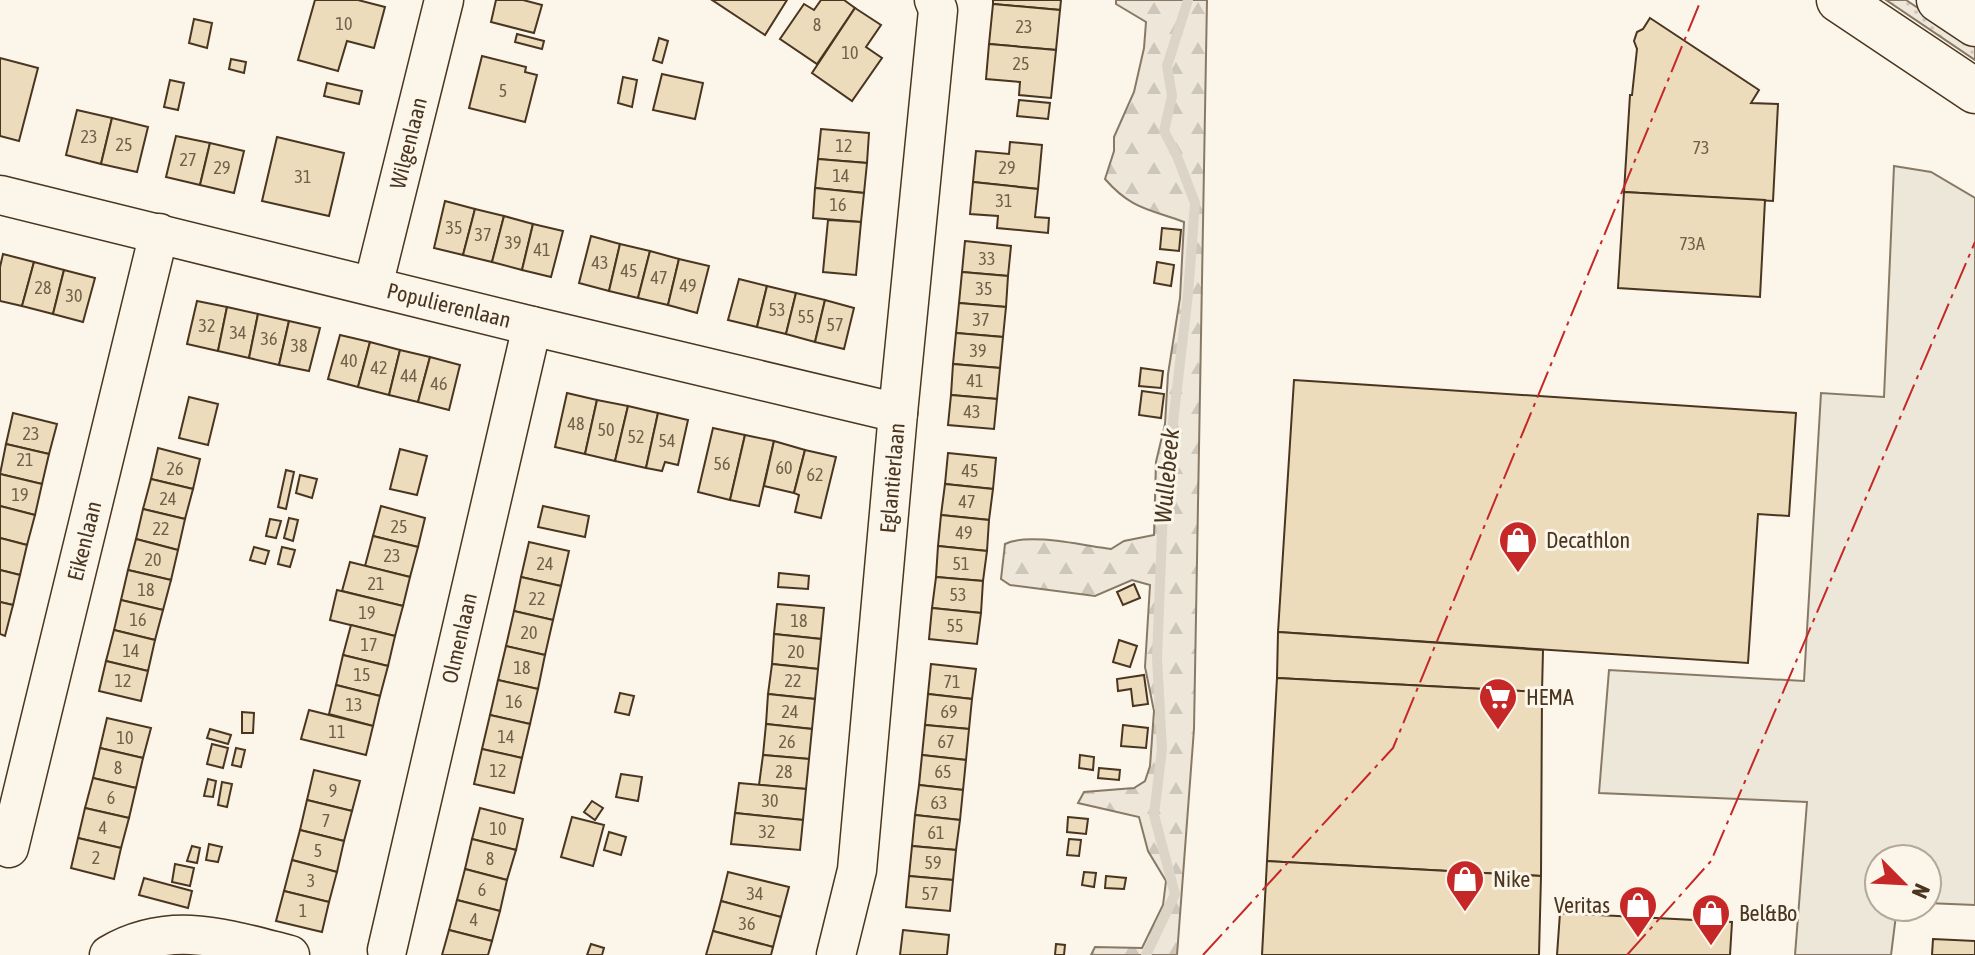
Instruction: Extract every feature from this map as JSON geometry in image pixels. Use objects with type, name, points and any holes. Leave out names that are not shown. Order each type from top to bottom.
[{"type":"main road","points":[[1839,0],[1975,91]]},
{"type":"main road","points":[[1939,0],[1975,24]]},
{"type":"street","name":"Wilgenlaan","points":[[373,286],[444,0]]},
{"type":"street","name":"Eglantierlaan","points":[[836,955],[857,870],[938,10],[934,0]]},
{"type":"street","name":"Populierenlaan","points":[[0,195],[898,413]]},
{"type":"street","name":"Eikenlaan","points":[[9,848],[159,233]]},
{"type":"street","name":"Olmenlaan","points":[[387,950],[532,326]]},
{"type":"street","points":[[109,955],[144,939],[193,934],[290,955]]},
{"type":"green space","points":[[1116,0],[1207,0],[1194,729],[1177,955],[1091,955],[1095,947],[1142,948],[1163,905],[1166,881],[1148,851],[1139,817],[1078,803],[1084,792],[1134,788],[1145,781],[1150,766],[1154,711],[1145,667],[1150,585],[1132,580],[1095,596],[1010,585],[1001,579],[1005,544],[1015,541],[1042,540],[1111,549],[1124,541],[1154,535],[1156,462],[1165,424],[1168,374],[1180,298],[1184,222],[1132,202],[1105,179],[1114,151],[1114,137],[1134,92],[1144,48],[1146,22],[1116,4]]},
{"type":"green space","points":[[1886,0],[1906,0],[1975,46],[1975,60]]},
{"type":"shaded area","points":[[1894,166],[1931,172],[1975,198],[1975,905],[1943,904],[1943,843],[1863,843],[1863,923],[1895,923],[1891,955],[1795,955],[1807,802],[1599,793],[1609,670],[1804,681],[1821,393],[1884,397]]},
{"type":"building","points":[[315,0],[358,0],[385,7],[374,48],[347,41],[338,71],[298,60]]},
{"type":"building","points":[[496,0],[523,0],[542,5],[534,33],[491,22]]},
{"type":"building","points":[[712,0],[787,0],[765,35]]},
{"type":"building","points":[[821,0],[844,0],[855,8],[817,64],[780,39],[804,4],[814,10]]},
{"type":"building","points":[[993,0],[1061,0],[1060,10],[993,4]]},
{"type":"building","points":[[993,4],[1060,10],[1056,50],[989,44]]},
{"type":"building","points":[[855,8],[881,25],[866,47],[882,58],[852,101],[812,73]]},
{"type":"building","points":[[1650,18],[1759,90],[1751,103],[1778,104],[1773,201],[1624,192],[1630,95],[1637,49],[1634,41],[1637,32]]},
{"type":"building","points":[[194,19],[212,23],[207,48],[189,43]]},
{"type":"building","points":[[517,34],[544,41],[542,49],[515,42]]},
{"type":"building","points":[[659,38],[668,41],[662,63],[653,60]]},
{"type":"building","points":[[989,44],[1056,50],[1051,98],[1019,95],[1020,82],[986,79]]},
{"type":"building","points":[[482,56],[526,67],[525,72],[537,75],[525,122],[469,108]]},
{"type":"building","points":[[0,58],[38,68],[19,141],[0,136]]},
{"type":"building","points":[[231,59],[246,62],[244,73],[229,69]]},
{"type":"building","points":[[662,74],[703,83],[695,119],[653,110]]},
{"type":"building","points":[[623,77],[637,80],[632,107],[618,103]]},
{"type":"building","points":[[170,80],[184,83],[178,110],[164,107]]},
{"type":"building","points":[[327,83],[362,91],[359,104],[324,96]]},
{"type":"building","points":[[1019,100],[1050,103],[1048,119],[1017,116]]},
{"type":"building","points":[[77,110],[112,118],[101,164],[66,155]]},
{"type":"building","points":[[112,118],[148,127],[137,172],[101,164]]},
{"type":"building","points":[[821,129],[869,133],[867,163],[818,159]]},
{"type":"building","points":[[176,136],[210,143],[200,185],[166,177]]},
{"type":"building","points":[[277,137],[344,153],[329,216],[262,201]]},
{"type":"building","points":[[1010,142],[1042,145],[1038,189],[973,182],[976,151],[1009,154]]},
{"type":"building","points":[[210,143],[244,151],[234,193],[200,185]]},
{"type":"building","points":[[818,159],[867,163],[864,193],[815,188]]},
{"type":"building","points":[[973,182],[1038,189],[1035,217],[1049,218],[1048,233],[997,228],[998,216],[970,214]]},
{"type":"building","points":[[815,188],[864,193],[861,222],[813,218]]},
{"type":"building","points":[[1624,192],[1765,200],[1760,297],[1618,288]]},
{"type":"building","points":[[445,201],[475,209],[463,255],[434,248]]},
{"type":"building","points":[[475,209],[504,216],[492,262],[463,255]]},
{"type":"building","points":[[504,216],[533,224],[522,270],[492,262]]},
{"type":"building","points":[[828,220],[861,222],[856,275],[823,272]]},
{"type":"building","points":[[533,224],[563,231],[551,277],[522,270]]},
{"type":"building","points":[[1162,228],[1181,230],[1179,251],[1160,249]]},
{"type":"building","points":[[591,236],[620,244],[609,291],[579,283]]},
{"type":"building","points":[[965,241],[1011,246],[1008,276],[962,272]]},
{"type":"building","points":[[620,244],[650,251],[638,298],[609,291]]},
{"type":"building","points":[[650,251],[679,259],[668,305],[638,298]]},
{"type":"building","points":[[3,254],[34,262],[22,306],[0,301]]},
{"type":"building","points":[[679,259],[709,266],[697,313],[668,305]]},
{"type":"building","points":[[34,262],[64,270],[53,314],[22,306]]},
{"type":"building","points":[[1157,262],[1174,265],[1171,286],[1154,283]]},
{"type":"building","points":[[64,270],[95,278],[83,322],[53,314]]},
{"type":"building","points":[[962,272],[1008,276],[1006,307],[959,303]]},
{"type":"building","points":[[739,279],[767,286],[757,327],[728,320]]},
{"type":"building","points":[[767,286],[796,293],[786,334],[757,327]]},
{"type":"building","points":[[796,293],[825,300],[815,342],[786,334]]},
{"type":"building","points":[[825,300],[854,308],[844,349],[815,342]]},
{"type":"building","points":[[197,301],[227,307],[218,351],[187,344]]},
{"type":"building","points":[[959,303],[1006,307],[1003,337],[956,333]]},
{"type":"building","points":[[227,307],[258,314],[249,358],[218,351]]},
{"type":"building","points":[[258,314],[289,321],[279,365],[249,358]]},
{"type":"building","points":[[289,321],[320,328],[309,371],[279,365]]},
{"type":"building","points":[[956,333],[1003,337],[1000,368],[953,364]]},
{"type":"building","points":[[340,335],[370,342],[358,387],[328,379]]},
{"type":"building","points":[[370,342],[400,350],[389,395],[358,387]]},
{"type":"building","points":[[400,350],[430,357],[418,402],[389,395]]},
{"type":"building","points":[[430,357],[460,365],[449,410],[418,402]]},
{"type":"building","points":[[953,364],[1000,368],[997,399],[951,395]]},
{"type":"building","points":[[1141,368],[1163,371],[1161,388],[1139,386]]},
{"type":"building","name":"Decathlon","points":[[1294,380],[1796,413],[1789,516],[1758,514],[1748,663],[1278,632]]},
{"type":"building","points":[[1142,391],[1164,394],[1161,418],[1139,415]]},
{"type":"building","points":[[567,393],[597,400],[585,454],[555,447]]},
{"type":"building","points":[[951,395],[997,399],[994,429],[948,425]]},
{"type":"building","points":[[189,397],[218,404],[208,445],[179,438]]},
{"type":"building","points":[[597,400],[628,406],[615,461],[585,454]]},
{"type":"building","points":[[628,406],[658,413],[646,468],[615,461]]},
{"type":"building","points":[[13,413],[57,424],[49,454],[6,444]]},
{"type":"building","points":[[658,413],[688,420],[678,465],[665,462],[662,471],[646,468]]},
{"type":"building","points":[[713,428],[745,435],[730,500],[698,492]]},
{"type":"building","points":[[745,435],[774,441],[759,506],[730,500]]},
{"type":"building","points":[[774,441],[805,450],[794,493],[764,486]]},
{"type":"building","points":[[6,444],[49,454],[42,484],[0,474]]},
{"type":"building","points":[[158,448],[200,459],[193,489],[151,479]]},
{"type":"building","points":[[400,449],[427,456],[417,495],[390,489]]},
{"type":"building","points":[[805,450],[836,457],[821,518],[795,512],[799,495],[794,493]]},
{"type":"building","points":[[948,453],[996,458],[993,489],[945,484]]},
{"type":"building","points":[[286,470],[294,472],[286,509],[278,507]]},
{"type":"building","points":[[0,474],[42,484],[35,515],[0,506]]},
{"type":"building","points":[[300,475],[317,479],[312,498],[296,493]]},
{"type":"building","points":[[151,479],[193,489],[185,519],[143,509]]},
{"type":"building","points":[[945,484],[993,489],[989,520],[941,515]]},
{"type":"building","points":[[0,506],[35,515],[27,545],[0,538]]},
{"type":"building","points":[[381,506],[425,518],[418,547],[373,536]]},
{"type":"building","points":[[543,506],[589,516],[585,537],[538,527]]},
{"type":"building","points":[[143,509],[185,519],[178,550],[136,539]]},
{"type":"building","points":[[941,515],[989,520],[987,551],[938,546]]},
{"type":"building","points":[[289,518],[298,520],[293,541],[284,538]]},
{"type":"building","points":[[270,519],[281,521],[276,538],[266,536]]},
{"type":"building","points":[[373,536],[418,547],[410,577],[365,566]]},
{"type":"building","points":[[0,538],[27,545],[20,575],[0,570]]},
{"type":"building","points":[[136,539],[178,550],[171,580],[128,570]]},
{"type":"building","points":[[529,542],[569,551],[561,586],[521,577]]},
{"type":"building","points":[[938,546],[987,551],[983,581],[936,577]]},
{"type":"building","points":[[254,547],[269,551],[265,564],[250,560]]},
{"type":"building","points":[[282,547],[295,550],[290,567],[278,564]]},
{"type":"building","points":[[350,562],[410,577],[403,606],[342,591]]},
{"type":"building","points":[[0,570],[20,575],[13,605],[0,602]]},
{"type":"building","points":[[128,570],[171,580],[163,610],[121,600]]},
{"type":"building","points":[[779,573],[809,576],[808,589],[778,587]]},
{"type":"building","points":[[521,577],[561,586],[553,620],[514,611]]},
{"type":"building","points":[[936,577],[983,581],[981,613],[932,608]]},
{"type":"building","points":[[1134,584],[1140,598],[1123,605],[1117,592]]},
{"type":"building","points":[[337,590],[403,606],[395,636],[330,620]]},
{"type":"building","points":[[121,600],[163,610],[155,640],[114,630]]},
{"type":"building","points":[[0,602],[13,605],[5,636],[0,634]]},
{"type":"building","points":[[777,604],[824,608],[821,639],[774,634]]},
{"type":"building","points":[[932,608],[981,613],[977,644],[929,639]]},
{"type":"building","points":[[514,611],[553,620],[545,655],[506,646]]},
{"type":"building","points":[[351,625],[395,636],[388,666],[343,655]]},
{"type":"building","points":[[114,630],[155,640],[148,671],[106,661]]},
{"type":"building","points":[[1278,632],[1543,650],[1542,692],[1277,678]]},
{"type":"building","points":[[774,634],[821,639],[818,669],[772,664]]},
{"type":"building","points":[[1119,640],[1137,646],[1130,667],[1113,662]]},
{"type":"building","points":[[506,646],[545,655],[538,689],[498,680]]},
{"type":"building","points":[[343,655],[388,666],[380,696],[336,685]]},
{"type":"building","points":[[106,661],[148,671],[141,701],[99,691]]},
{"type":"building","points":[[772,664],[818,669],[815,699],[768,694]]},
{"type":"building","points":[[931,664],[976,669],[972,699],[928,694]]},
{"type":"building","points":[[1144,675],[1148,704],[1133,706],[1131,689],[1118,691],[1117,679]]},
{"type":"building","points":[[1277,678],[1542,692],[1541,876],[1267,861]]},
{"type":"building","points":[[498,680],[538,689],[530,724],[490,715]]},
{"type":"building","points":[[336,685],[380,696],[373,726],[329,714]]},
{"type":"building","points":[[620,693],[634,696],[629,715],[615,712]]},
{"type":"building","points":[[768,694],[815,699],[812,729],[766,724]]},
{"type":"building","points":[[928,694],[972,699],[969,729],[925,725]]},
{"type":"building","points":[[309,710],[373,726],[366,755],[301,739]]},
{"type":"building","points":[[242,712],[254,713],[253,733],[242,733]]},
{"type":"building","points":[[490,715],[530,724],[522,758],[482,749]]},
{"type":"building","points":[[107,718],[151,728],[143,758],[100,748]]},
{"type":"building","points":[[766,724],[812,729],[809,759],[763,755]]},
{"type":"building","points":[[925,725],[969,729],[966,760],[922,755]]},
{"type":"building","points":[[1123,725],[1148,728],[1146,748],[1121,746]]},
{"type":"building","points":[[210,729],[231,735],[228,744],[207,738]]},
{"type":"building","points":[[212,744],[228,748],[223,768],[207,764]]},
{"type":"building","points":[[100,748],[143,758],[136,788],[93,778]]},
{"type":"building","points":[[236,748],[245,750],[241,767],[232,765]]},
{"type":"building","points":[[482,749],[522,758],[514,793],[474,784]]},
{"type":"building","points":[[763,755],[809,759],[806,789],[759,785]]},
{"type":"building","points":[[922,755],[966,760],[963,790],[919,785]]},
{"type":"building","points":[[1080,755],[1094,757],[1093,770],[1079,768]]},
{"type":"building","points":[[1099,768],[1120,770],[1119,780],[1098,778]]},
{"type":"building","points":[[314,770],[360,781],[352,811],[307,800]]},
{"type":"building","points":[[621,774],[642,777],[638,801],[616,797]]},
{"type":"building","points":[[93,778],[136,788],[129,818],[85,808]]},
{"type":"building","points":[[208,779],[216,781],[213,797],[204,796]]},
{"type":"building","points":[[222,782],[232,784],[227,807],[218,805]]},
{"type":"building","points":[[739,783],[806,789],[803,820],[735,813]]},
{"type":"building","points":[[919,785],[963,790],[960,820],[915,815]]},
{"type":"building","points":[[307,800],[352,811],[344,841],[300,830]]},
{"type":"building","points":[[592,801],[603,808],[595,820],[584,812]]},
{"type":"building","points":[[85,808],[129,818],[121,848],[78,838]]},
{"type":"building","points":[[480,808],[523,819],[516,850],[472,839]]},
{"type":"building","points":[[735,813],[803,820],[800,850],[731,844]]},
{"type":"building","points":[[915,815],[960,820],[956,850],[912,846]]},
{"type":"building","points":[[572,817],[604,825],[593,866],[561,857]]},
{"type":"building","points":[[1068,817],[1088,819],[1086,834],[1067,832]]},
{"type":"building","points":[[300,830],[344,841],[337,872],[292,860]]},
{"type":"building","points":[[609,832],[626,837],[621,855],[604,850]]},
{"type":"building","points":[[78,838],[121,848],[114,879],[71,868]]},
{"type":"building","points":[[472,839],[516,850],[507,880],[465,869]]},
{"type":"building","points":[[1069,839],[1081,840],[1079,856],[1067,855]]},
{"type":"building","points":[[209,844],[222,847],[218,862],[206,860]]},
{"type":"building","points":[[192,846],[200,848],[197,863],[187,861]]},
{"type":"building","points":[[912,846],[956,850],[953,880],[909,876]]},
{"type":"building","points":[[292,860],[337,872],[329,902],[284,891]]},
{"type":"building","points":[[1267,861],[1541,876],[1539,955],[1262,955]]},
{"type":"building","points":[[175,864],[194,868],[190,886],[172,882]]},
{"type":"building","points":[[465,869],[507,880],[500,911],[457,900]]},
{"type":"building","points":[[728,872],[789,887],[781,917],[721,901]]},
{"type":"building","points":[[1084,872],[1096,873],[1094,887],[1082,885]]},
{"type":"building","points":[[909,876],[953,880],[950,911],[906,907]]},
{"type":"building","points":[[1106,876],[1126,878],[1124,889],[1105,888]]},
{"type":"building","points":[[144,878],[192,891],[188,908],[139,895]]},
{"type":"building","points":[[284,891],[329,902],[322,932],[276,921]]},
{"type":"building","points":[[457,900],[500,911],[492,941],[449,930]]},
{"type":"building","points":[[721,901],[781,917],[773,947],[713,931]]},
{"type":"building","points":[[1560,913],[1732,922],[1730,955],[1557,955]]},
{"type":"building","points":[[449,930],[492,941],[488,955],[442,955]]},
{"type":"building","points":[[903,930],[949,935],[947,955],[900,955]]},
{"type":"building","points":[[713,931],[773,947],[771,955],[706,955]]},
{"type":"building","points":[[1933,939],[1975,941],[1975,955],[1932,955]]},
{"type":"building","points":[[591,944],[604,948],[602,955],[587,955]]},
{"type":"building","points":[[1056,944],[1065,945],[1064,955],[1055,955]]},
{"type":"waterway","name":"Wullebeek","points":[[1146,955],[1175,894],[1154,815],[1162,749],[1157,658],[1163,508],[1188,294],[1195,203],[1164,131],[1172,96],[1167,66],[1188,0]]},
{"type":"power","points":[[1203,955],[1393,748],[1701,0]]},
{"type":"power","points":[[1627,955],[1711,861],[1975,242]]},
{"type":"place","name":"Decathlon","points":[[1518,574]]},
{"type":"place","name":"HEMA","points":[[1498,731]]},
{"type":"place","name":"Nike","points":[[1465,913]]},
{"type":"place","name":"Veritas","points":[[1638,939]]},
{"type":"place","name":"Bel&Bo","points":[[1711,947]]}]
